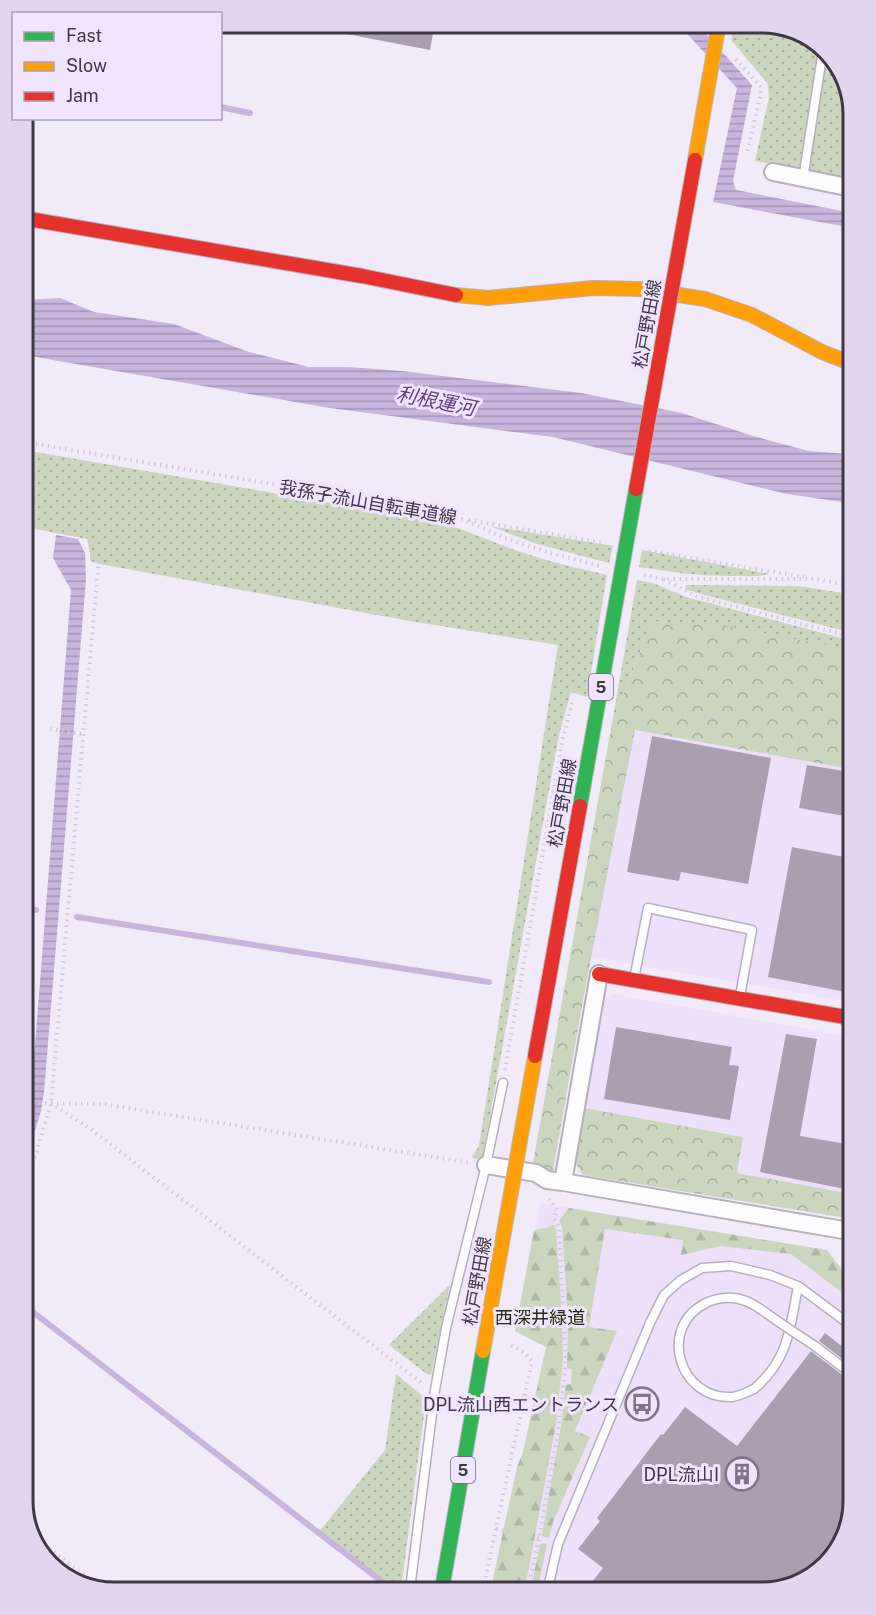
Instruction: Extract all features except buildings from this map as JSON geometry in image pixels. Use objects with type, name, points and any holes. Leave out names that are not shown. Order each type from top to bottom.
[{"type":"main road","name":"松戸野田線","points":[[443,1582],[717,33]]},
{"type":"main road","points":[[33,220],[362,276],[449,294],[488,298],[593,288],[640,289],[705,298],[752,315],[822,352],[843,360]]},
{"type":"main road","points":[[599,974],[843,1017]]},
{"type":"street","points":[[773,172],[843,186]]},
{"type":"street","points":[[562,1182],[599,974]]},
{"type":"street","points":[[486,1165],[536,1173],[547,1180],[843,1230]]},
{"type":"lane","points":[[803,179],[821,60]]},
{"type":"lane","points":[[634,980],[648,908],[752,930],[740,998]]},
{"type":"lane","points":[[411,1582],[435,1390],[446,1328],[486,1165],[503,1083]]},
{"type":"lane","points":[[549,1582],[558,1544],[647,1331],[664,1296],[681,1280],[702,1268],[731,1266],[770,1275],[798,1286],[843,1320]]},
{"type":"lane","points":[[798,1286],[790,1330],[788,1339],[776,1364],[767,1377],[754,1389],[735,1397],[719,1396],[703,1390],[690,1380],[682,1366],[678,1350],[680,1333],[687,1318],[699,1307],[714,1299],[730,1298],[746,1301],[790,1330],[815,1346],[843,1367]]},
{"type":"path","points":[[733,55],[762,88],[747,153]]},
{"type":"path","name":"我孫子流山自転車道線","points":[[33,444],[379,502],[462,519],[506,538],[550,553],[610,568]]},
{"type":"path","points":[[33,1164],[51,1102],[99,557]]},
{"type":"path","points":[[642,574],[663,579],[816,579],[843,584]]},
{"type":"path","points":[[663,579],[695,596],[843,634]]},
{"type":"path","points":[[503,1083],[562,742],[574,696]]},
{"type":"path","points":[[588,956],[631,722],[680,714],[720,718],[764,734],[791,737],[843,728]]},
{"type":"path","points":[[50,729],[82,734]]},
{"type":"path","points":[[51,1102],[92,1130],[424,1385],[435,1390]]},
{"type":"path","points":[[33,1103],[104,1104],[486,1165]]},
{"type":"path","points":[[659,1178],[843,1202]]},
{"type":"path","points":[[529,1582],[559,1425],[566,1360],[559,1227],[554,1219],[556,1210],[549,1199]]},
{"type":"path","points":[[484,1582],[532,1361],[525,1353],[507,1342]]},
{"type":"path","points":[[496,1529],[539,1538]]},
{"type":"path","points":[[49,1548],[86,1577]]},
{"type":"shaded area","points":[[635,729],[843,768],[843,1001],[591,957]]},
{"type":"shaded area","points":[[613,994],[843,1036],[843,1192],[737,1173],[743,1137],[584,1108],[601,1002]]},
{"type":"shaded area","points":[[540,1203],[827,1250],[843,1271],[843,1501],[835,1537],[823,1554],[811,1565],[793,1576],[778,1580],[762,1582],[492,1582],[546,1347],[515,1331]]},
{"type":"green space","points":[[732,33],[767,33],[788,37],[807,47],[826,65],[837,83],[841,98],[843,177],[755,161],[769,97],[768,84],[731,40]]},
{"type":"green space","points":[[33,452],[430,520],[453,526],[529,555],[607,575],[587,697],[571,692],[559,735],[483,1154],[480,1158],[472,1157],[479,1146],[558,645],[404,620],[100,564],[90,561],[87,539],[33,529]]},
{"type":"green space","points":[[490,526],[613,546],[609,563],[537,544]]},
{"type":"green space","points":[[642,550],[770,574],[761,576],[709,575],[639,567]]},
{"type":"green space","points":[[637,580],[653,583],[686,597],[843,638],[843,648],[652,621],[612,723]]},
{"type":"green space","points":[[686,585],[799,586],[843,593],[843,630],[701,594],[685,589]]},
{"type":"green space","points":[[652,621],[727,626],[843,648],[843,768],[635,730],[553,1171],[532,1168],[612,723]]},
{"type":"green space","points":[[584,1108],[743,1137],[737,1173],[843,1192],[843,1218],[583,1175],[575,1162]]},
{"type":"green space","points":[[569,1208],[827,1250],[843,1271],[843,1293],[791,1254],[721,1246],[681,1255],[683,1240],[605,1229],[589,1327],[617,1331],[575,1431],[590,1437],[553,1522],[549,1538],[542,1535],[566,1385],[571,1384],[572,1369],[567,1368],[568,1319],[562,1227],[559,1221]]},
{"type":"green space","name":"西深井緑道","points":[[553,1225],[556,1229],[562,1318],[563,1359],[556,1424],[526,1582],[492,1582],[546,1347],[515,1331],[534,1230]]},
{"type":"green space","points":[[450,1285],[431,1375],[389,1345]]},
{"type":"green space","points":[[396,1374],[426,1399],[402,1582],[380,1582],[318,1533],[385,1450]]},
{"type":"green space","points":[[540,1544],[547,1544],[539,1582],[532,1582]]},
{"type":"water","points":[[686,33],[705,33],[752,85],[733,181],[736,190],[843,211],[843,226],[713,202],[737,88]]},
{"type":"water","name":"利根運河","points":[[60,298],[94,312],[174,324],[249,352],[309,367],[402,371],[581,393],[682,413],[809,451],[843,454],[843,502],[787,494],[553,437],[330,408],[33,357],[33,300]]},
{"type":"water","points":[[56,535],[78,539],[85,553],[86,579],[44,1092],[33,1137],[33,1071],[71,590],[53,558]]},
{"type":"waterway","points":[[222,107],[250,113]]},
{"type":"waterway","points":[[77,917],[489,982]]},
{"type":"waterway","points":[[33,1312],[383,1582]]},
{"type":"traffic: fast","points":[[580,806],[636,489]]},
{"type":"traffic: fast","points":[[443,1582],[483,1351]]},
{"type":"traffic: slow","points":[[695,160],[717,33]]},
{"type":"traffic: slow","points":[[456,295],[488,298],[593,288],[640,289],[705,299],[752,315],[822,352],[843,360]]},
{"type":"traffic: slow","points":[[483,1351],[535,1056]]},
{"type":"traffic: jam","points":[[636,489],[695,160]]},
{"type":"traffic: jam","points":[[33,220],[362,276],[456,295]]},
{"type":"traffic: jam","points":[[535,1056],[580,806]]},
{"type":"traffic: jam","points":[[599,974],[843,1017]]},
{"type":"place","name":"DPL流山西エントランス","points":[[642,1404]]},
{"type":"place","name":"DPL流山I","points":[[742,1474]]}]
